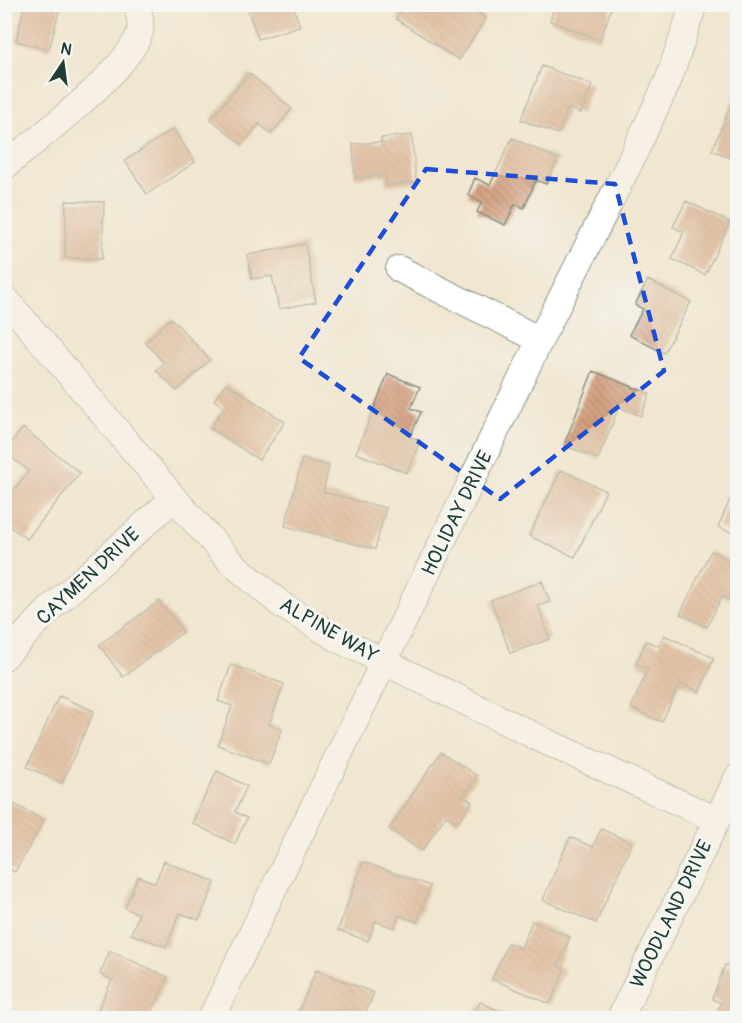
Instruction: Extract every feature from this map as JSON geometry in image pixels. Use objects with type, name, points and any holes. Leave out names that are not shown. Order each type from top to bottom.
[{"type":"street","points":[[4,167],[103,82],[126,57],[141,30],[138,4]]},
{"type":"street","name":"HOLIDAY DRIVE","points":[[212,1018],[540,340],[627,168],[668,81],[694,4]]},
{"type":"street","points":[[399,269],[540,340]]},
{"type":"street","name":"ALPINE WAY","points":[[4,297],[232,563],[284,606],[340,640],[549,743],[717,820]]},
{"type":"street","name":"CAYMEN DRIVE","points":[[4,657],[53,606],[174,498]]},
{"type":"street","name":"WOODLAND DRIVE","points":[[620,1018],[738,777]]},
{"type":"highlighted area","points":[[426,169],[615,184],[664,371],[500,499],[299,358]]},
{"type":"building","points":[[25,4],[61,4],[49,50],[16,41]]},
{"type":"building","points":[[246,4],[292,4],[300,26],[258,39]]},
{"type":"building","points":[[405,4],[464,4],[486,18],[459,60],[396,19]]},
{"type":"building","points":[[555,4],[613,4],[600,40],[550,21]]},
{"type":"building","points":[[542,66],[592,85],[581,113],[568,108],[558,134],[521,120]]},
{"type":"building","points":[[249,73],[292,109],[271,134],[259,124],[242,145],[211,119]]},
{"type":"building","points":[[738,90],[738,161],[712,150]]},
{"type":"building","points":[[173,129],[195,162],[147,194],[125,161]]},
{"type":"building","points":[[412,135],[416,182],[386,185],[386,175],[355,178],[353,144],[382,142],[381,138]]},
{"type":"building","points":[[512,138],[558,159],[546,184],[536,180],[524,208],[515,204],[505,225],[477,212],[482,202],[468,195],[475,178],[490,185]]},
{"type":"building","points":[[66,201],[104,202],[102,259],[65,258]]},
{"type":"building","points":[[686,201],[730,222],[705,275],[672,259],[684,232],[673,227]]},
{"type":"building","points":[[305,244],[316,302],[279,309],[272,276],[252,279],[247,255]]},
{"type":"building","points":[[648,280],[691,302],[664,353],[629,335],[643,309],[635,305]]},
{"type":"building","points":[[171,318],[210,360],[177,391],[156,370],[164,363],[145,342]]},
{"type":"building","points":[[593,371],[650,394],[641,416],[619,407],[598,459],[564,445]]},
{"type":"building","points":[[388,374],[420,387],[411,408],[421,412],[410,437],[420,441],[407,473],[356,453]]},
{"type":"building","points":[[226,383],[285,422],[259,460],[210,428],[224,407],[214,400]]},
{"type":"building","points":[[23,428],[80,473],[27,539],[4,522],[4,501],[29,471],[4,452]]},
{"type":"building","points":[[302,459],[329,466],[323,492],[386,508],[375,549],[285,526]]},
{"type":"building","points":[[561,470],[606,491],[575,557],[529,536]]},
{"type":"building","points":[[738,482],[738,535],[718,527]]},
{"type":"building","points":[[711,551],[738,564],[738,603],[722,596],[707,627],[680,614]]},
{"type":"building","points":[[542,581],[550,602],[538,606],[550,639],[510,653],[491,600]]},
{"type":"building","points":[[159,601],[183,632],[123,677],[99,645]]},
{"type":"building","points":[[664,635],[714,658],[699,692],[680,683],[662,722],[631,708],[648,669],[636,664],[646,641],[659,646]]},
{"type":"building","points":[[231,665],[284,684],[269,724],[282,729],[269,764],[218,745],[232,706],[218,701]]},
{"type":"building","points":[[59,696],[94,711],[62,783],[27,767]]},
{"type":"building","points":[[441,752],[477,776],[463,796],[472,802],[457,823],[446,815],[422,851],[389,829]]},
{"type":"building","points":[[217,771],[247,786],[235,812],[247,818],[235,844],[192,823]]},
{"type":"building","points":[[4,799],[44,820],[15,872],[4,866]]},
{"type":"building","points":[[601,829],[632,843],[596,923],[543,900],[570,837],[593,847]]},
{"type":"building","points":[[164,861],[215,882],[199,920],[180,913],[166,947],[131,934],[139,914],[125,908],[138,876],[155,883]]},
{"type":"building","points":[[363,862],[430,886],[417,922],[399,915],[394,928],[375,921],[368,941],[338,930]]},
{"type":"building","points":[[532,921],[570,937],[558,966],[565,969],[550,1004],[492,979],[508,943],[521,948]]},
{"type":"building","points":[[110,951],[168,977],[149,1018],[94,1018],[112,980],[100,974]]},
{"type":"building","points":[[725,965],[738,969],[738,1018],[715,1016],[721,1003],[712,999]]},
{"type":"building","points":[[316,970],[374,993],[363,1018],[296,1018]]},
{"type":"building","points":[[480,1002],[514,1018],[472,1018]]}]
